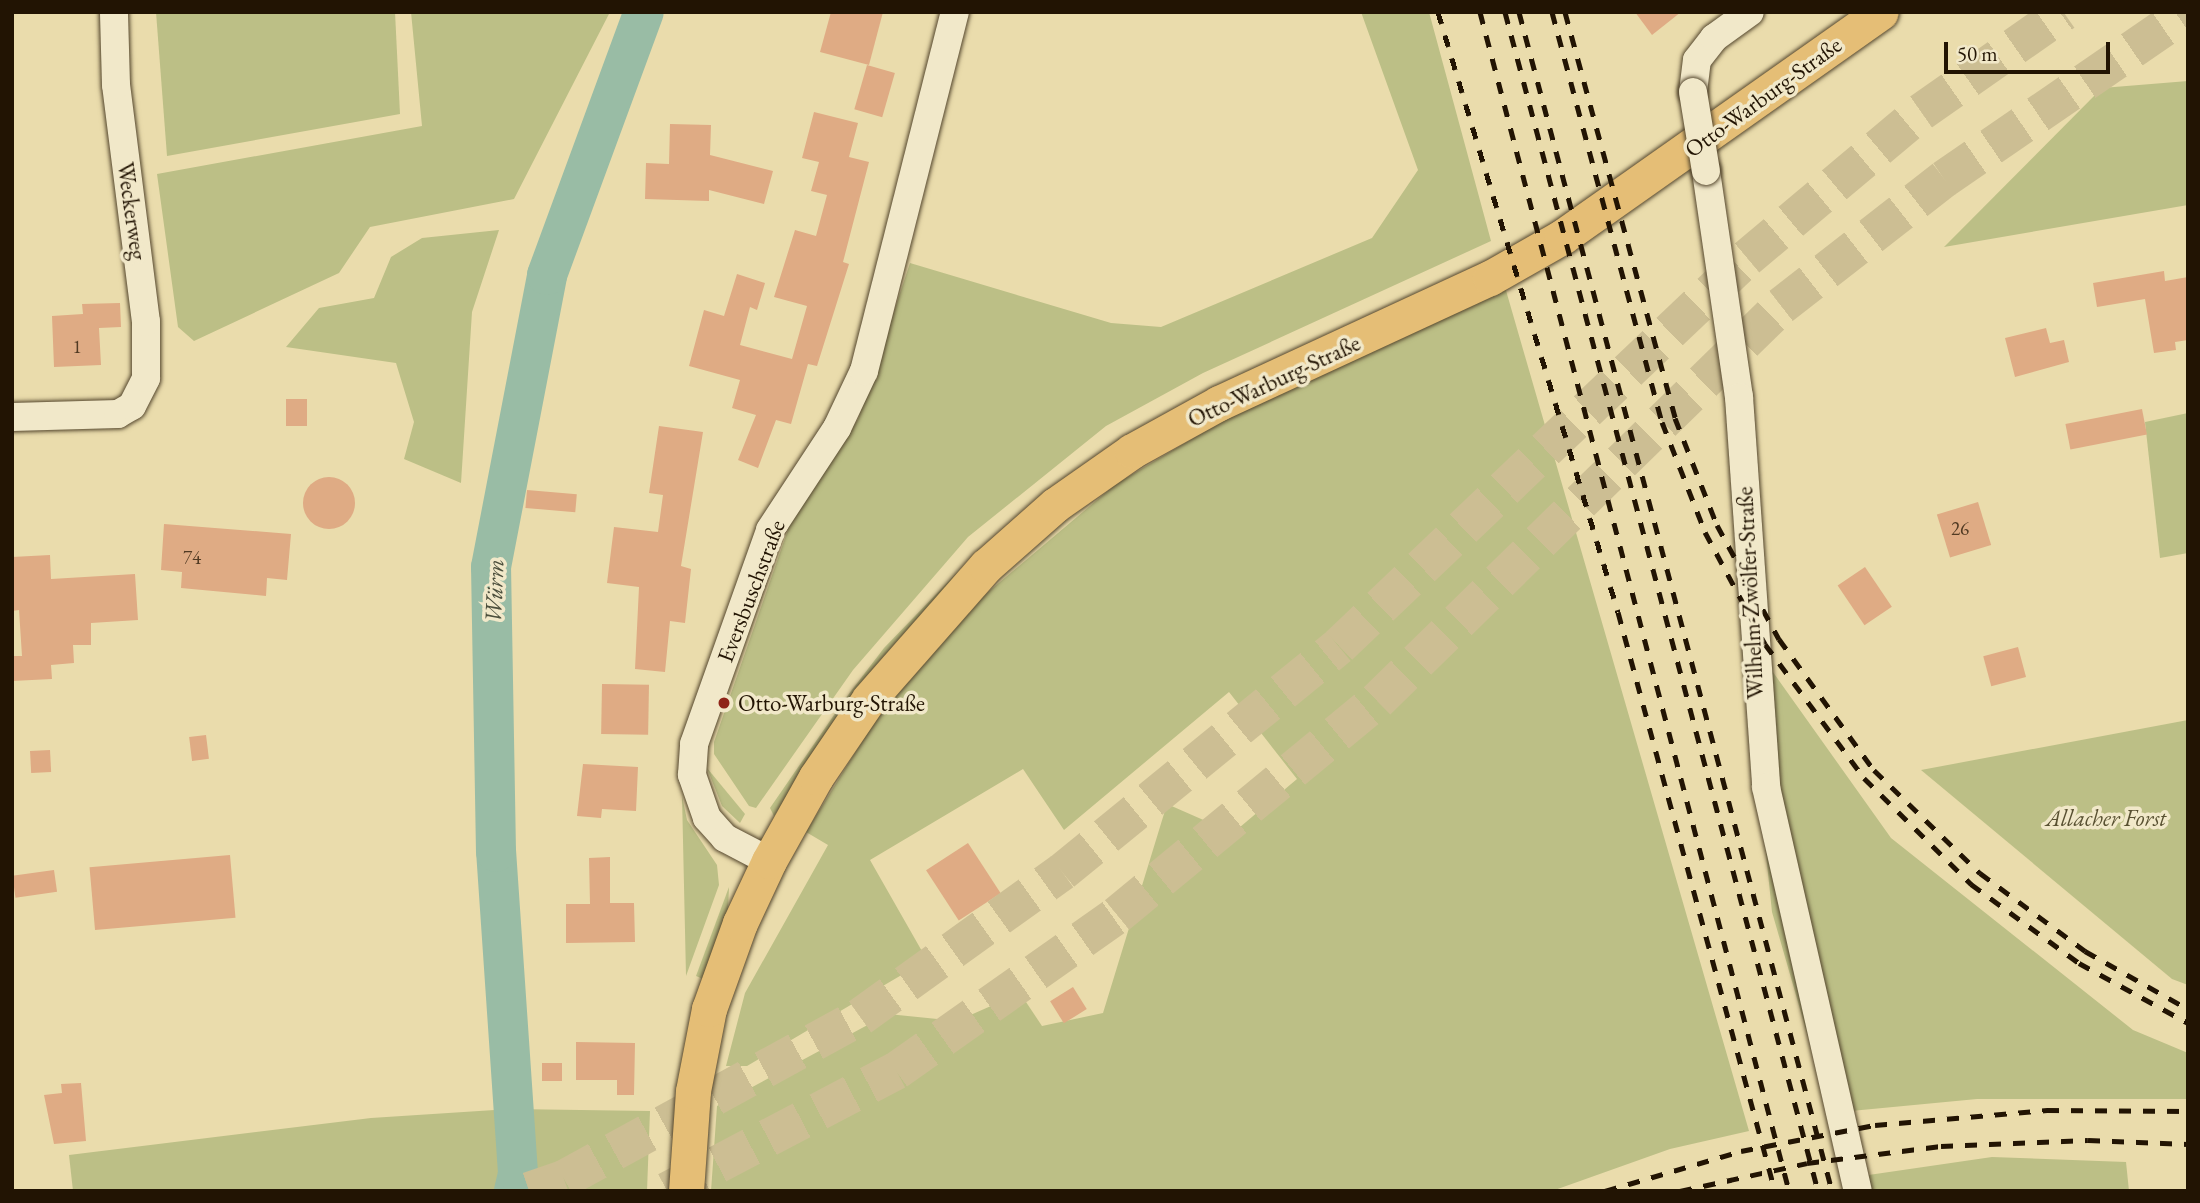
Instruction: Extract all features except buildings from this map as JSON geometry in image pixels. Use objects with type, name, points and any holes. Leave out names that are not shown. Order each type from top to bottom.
[{"type":"main road","name":"Otto-Warburg-Straße","points":[[769,861],[816,777],[869,699],[986,566],[1055,505],[1132,451],[1219,403],[1478,284],[1562,237],[1881,12]]},
{"type":"main road","points":[[686,1191],[693,1091],[709,1009],[740,923],[769,861]]},
{"type":"street","name":"Weckerweg","points":[[12,417],[104,416],[132,406],[146,378],[146,322],[116,85],[114,12]]},
{"type":"street","name":"Eversbuschstraße","points":[[769,861],[725,838],[707,818],[692,775],[694,744],[770,530],[837,428],[864,371],[955,12]]},
{"type":"street","name":"Wilhelm-Zwölfer-Straße","points":[[1750,12],[1714,38],[1697,60],[1693,92],[1739,397],[1766,787],[1858,1191]]},
{"type":"green space","points":[[156,12],[395,12],[400,114],[167,156]]},
{"type":"green space","points":[[411,12],[610,12],[514,199],[370,227],[339,273],[194,341],[178,327],[157,174],[422,126]]},
{"type":"green space","points":[[1361,12],[1429,12],[1491,241],[1203,373],[1106,426],[968,537],[853,670],[756,808],[749,806],[714,754],[714,742],[791,521],[858,419],[910,263],[1111,323],[1161,327],[1372,238],[1418,170]]},
{"type":"green space","points":[[2188,81],[2188,205],[1944,247],[2102,88]]},
{"type":"green space","points":[[499,230],[472,312],[461,483],[404,459],[414,422],[396,363],[286,347],[319,308],[374,298],[391,257],[422,238]]},
{"type":"green space","points":[[1505,287],[1749,1131],[1670,1149],[1552,1191],[711,1191],[717,1106],[888,1014],[957,1021],[1020,993],[1042,1026],[1103,1013],[1167,804],[1233,833],[1297,779],[1229,692],[1064,830],[1023,769],[870,860],[927,960],[747,1066],[726,1066],[745,993],[828,845],[806,832],[879,714],[974,604],[1116,484],[1234,414]]},
{"type":"green space","points":[[2188,413],[2188,553],[2160,558],[2145,422]]},
{"type":"green space","points":[[976,553],[810,760],[774,816],[770,808],[845,699],[884,648]]},
{"type":"green space","points":[[1743,630],[1891,838],[2133,1030],[2188,1053],[2188,1099],[1977,1099],[1830,1113],[1772,912]]},
{"type":"green space","name":"Allacher Forst","points":[[2188,720],[2188,985],[2172,979],[1921,770]]},
{"type":"green space","points":[[707,768],[745,814],[740,823],[722,806]]},
{"type":"green space","points":[[682,796],[687,820],[717,865],[719,885],[686,976]]},
{"type":"green space","points":[[729,887],[728,910],[703,979],[696,976]]},
{"type":"green space","points":[[511,1109],[650,1111],[647,1191],[73,1191],[69,1155],[371,1118]]},
{"type":"green space","points":[[1992,1157],[2126,1162],[2129,1191],[1851,1191],[1848,1178]]},
{"type":"waterway","name":"Würm","points":[[514,1191],[518,1173],[496,852],[491,567],[547,275],[644,12]]},
{"type":"tunnel","points":[[529,1191],[564,1179],[860,1017],[1062,872],[1339,646],[1747,258],[1921,112],[2064,12]]},
{"type":"tunnel","points":[[667,1191],[896,1071],[1117,915],[1377,701],[1781,306],[1944,179],[2187,12]]},
{"type":"railway","points":[[1438,12],[1618,612],[1775,1191]]},
{"type":"railway","points":[[1480,12],[1789,1191]]},
{"type":"railway","points":[[1505,12],[1818,1191]]},
{"type":"railway","points":[[1519,12],[1832,1191]]},
{"type":"railway","points":[[1552,12],[1662,422],[1705,532],[1765,644],[1864,778],[1971,884],[2079,963],[2188,1023]]},
{"type":"railway","points":[[1565,12],[1675,418],[1717,525],[1779,639],[1874,770],[1980,873],[2085,951],[2188,1009]]},
{"type":"railway","points":[[1605,1191],[1741,1151],[1875,1125],[2047,1110],[2188,1111]]},
{"type":"railway","points":[[1680,1191],[1807,1163],[1941,1146],[2088,1140],[2188,1144]]},
{"type":"place","name":"Otto-Warburg-Straße","points":[[724,703]]}]
